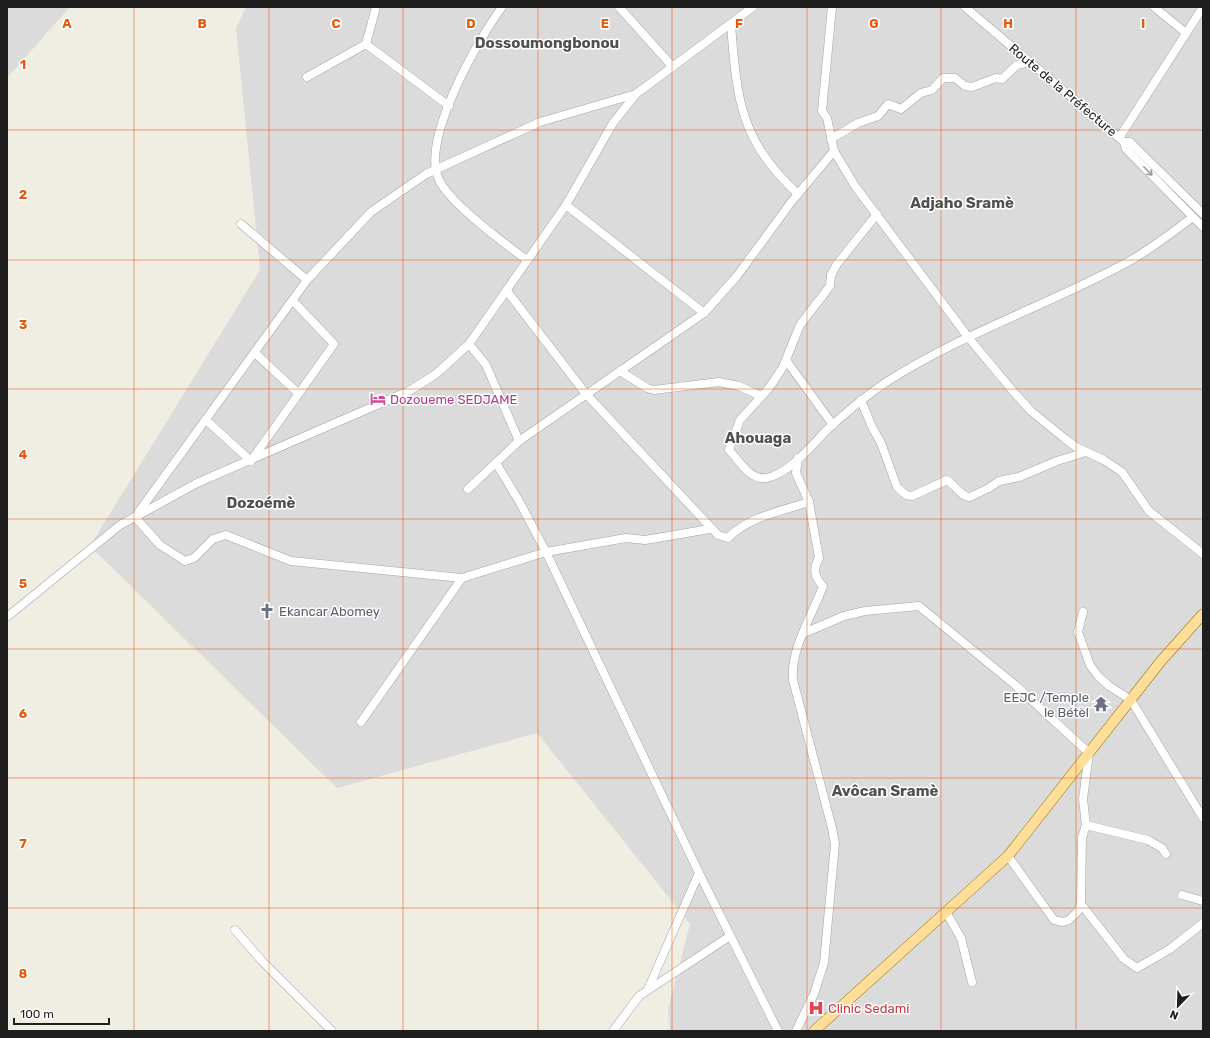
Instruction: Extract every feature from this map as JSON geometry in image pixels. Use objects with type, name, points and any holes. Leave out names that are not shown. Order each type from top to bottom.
[{"type":"main road","points":[[814,1031],[1008,856],[1160,661],[1203,614]]},
{"type":"street","points":[[306,77],[366,44],[376,7]]},
{"type":"street","points":[[502,7],[461,73],[437,144],[436,169],[439,180],[466,211],[527,260]]},
{"type":"street","points":[[619,7],[673,67]]},
{"type":"street","points":[[7,617],[120,525],[196,483],[409,391],[436,374],[469,344],[507,291],[566,204],[613,124],[636,94],[732,25],[753,7]]},
{"type":"street","points":[[832,7],[822,111],[827,118],[834,151],[855,186],[968,337],[1031,411],[1064,438],[1086,452],[1104,460],[1122,472],[1149,511],[1203,554]]},
{"type":"street","name":"Route de la Préfecture","points":[[965,7],[1121,140],[1126,148],[1203,227]]},
{"type":"street","points":[[1154,7],[1186,32]]},
{"type":"street","points":[[1121,140],[1186,32],[1203,7]]},
{"type":"street","points":[[732,25],[735,77],[740,104],[746,124],[772,168],[798,194]]},
{"type":"street","points":[[366,44],[449,106]]},
{"type":"street","points":[[831,139],[858,123],[878,116],[888,104],[901,109],[921,93],[932,90],[943,78],[955,78],[965,86],[972,87],[975,84],[996,78],[1002,79],[1017,65],[1030,62]]},
{"type":"street","points":[[135,517],[307,280],[371,212],[436,169],[540,122],[610,100],[636,94]]},
{"type":"street","name":"Route de la Préfecture","points":[[1121,140],[1130,142],[1203,214]]},
{"type":"street","points":[[468,489],[519,441],[704,313],[737,276],[798,194],[834,151]]},
{"type":"street","points":[[566,204],[704,313]]},
{"type":"street","points":[[877,214],[837,264],[831,275],[830,286],[800,325],[786,360],[777,376],[740,420],[729,450],[749,473],[765,478],[788,468],[798,457],[861,400],[888,381],[968,337],[1126,263],[1154,246],[1193,216]]},
{"type":"street","points":[[241,224],[307,280]]},
{"type":"street","points":[[507,291],[586,394],[710,529],[718,535],[728,538],[734,531],[755,520],[809,502]]},
{"type":"street","points":[[251,460],[334,344],[293,301]]},
{"type":"street","points":[[469,344],[486,365],[519,441]]},
{"type":"street","points":[[255,353],[298,393]]},
{"type":"street","points":[[786,360],[833,425]]},
{"type":"street","points":[[620,371],[647,388],[654,390],[719,382],[739,386],[761,396]]},
{"type":"street","points":[[861,400],[872,428],[883,448],[896,487],[906,495],[912,496],[947,480],[954,484],[962,494],[970,497],[989,488],[999,481],[1019,477],[1057,461],[1086,452]]},
{"type":"street","points":[[206,420],[251,460]]},
{"type":"street","points":[[796,1031],[814,994],[824,963],[834,861],[834,836],[793,680],[793,664],[822,586],[816,579],[814,566],[818,558],[809,502],[796,473],[798,457]]},
{"type":"street","points":[[496,463],[519,501],[546,552],[698,873],[778,1031]]},
{"type":"street","points":[[135,517],[160,545],[185,561],[194,558],[213,539],[226,535],[291,561],[462,578],[546,552],[626,538],[645,540],[710,529]]},
{"type":"street","points":[[361,722],[462,578]]},
{"type":"street","points":[[804,633],[844,616],[865,611],[919,606],[1014,684],[1089,753],[1083,799],[1086,825],[1082,838],[1081,904],[1078,911],[1069,920],[1063,922],[1054,920],[1008,856]]},
{"type":"street","points":[[1083,612],[1078,632],[1090,666],[1108,686],[1131,700],[1203,818]]},
{"type":"street","points":[[1086,825],[1148,840],[1162,848],[1166,854]]},
{"type":"street","points":[[648,989],[698,873]]},
{"type":"street","points":[[1182,895],[1203,901]]},
{"type":"street","points":[[1081,904],[1124,959],[1137,968],[1170,949],[1203,923]]},
{"type":"street","points":[[946,912],[961,938],[972,982]]},
{"type":"street","points":[[235,930],[262,961],[330,1030]]},
{"type":"street","points":[[613,1031],[639,996],[730,936]]},
{"type":"shaded area","points":[[7,7],[70,7],[7,78]]},
{"type":"shaded area","points":[[246,7],[1203,7],[1203,1031],[670,1031],[668,1009],[690,924],[537,733],[337,788],[90,546],[260,270],[236,28]]},
{"type":"place","name":"Dozoueme SEDJAME","points":[[378,399]]},
{"type":"place","name":"Ekancar Abomey","points":[[267,611]]},
{"type":"place","name":"EEJC /Temple le Bétèl","points":[[1101,704]]},
{"type":"place","name":"Clinic Sedami","points":[[816,1008]]},
{"type":"district","name":"Dossoumongbonou","points":[[547,43]]},
{"type":"district","name":"Adjaho Sramè","points":[[962,203]]},
{"type":"district","name":"Ahouaga","points":[[758,438]]},
{"type":"district","name":"Dozoémè","points":[[261,503]]},
{"type":"district","name":"Avôcan Sramè","points":[[885,791]]}]
